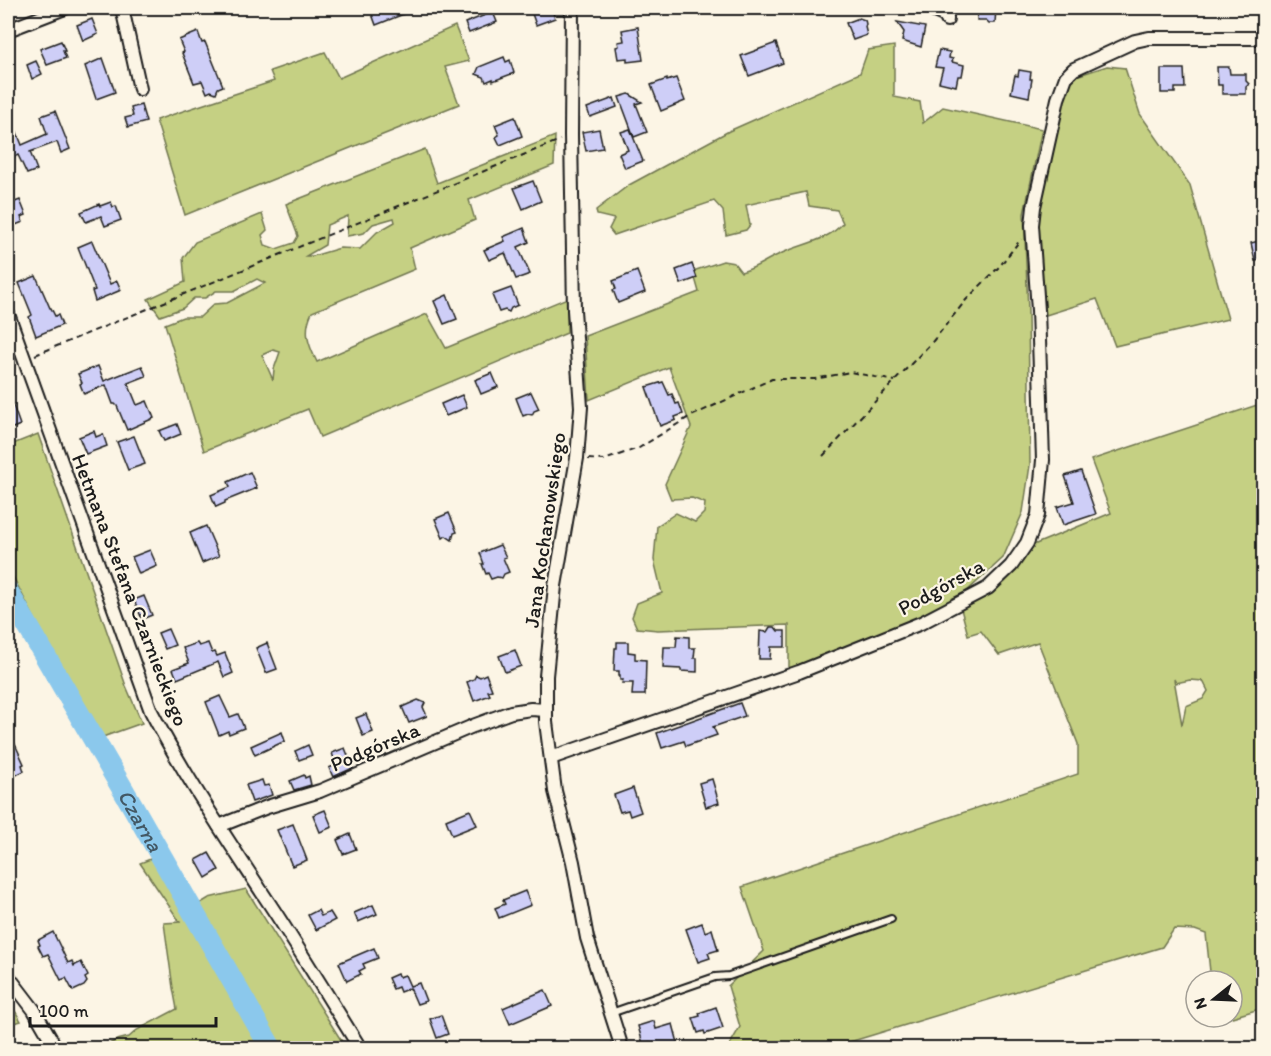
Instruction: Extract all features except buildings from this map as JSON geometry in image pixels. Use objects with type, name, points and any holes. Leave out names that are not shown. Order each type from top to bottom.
[{"type":"street","points":[[8,30],[65,8]]},
{"type":"street","points":[[122,8],[140,89]]},
{"type":"street","name":"Jana Kochanowskiego","points":[[572,8],[571,135],[574,310],[581,407],[576,458],[555,586],[546,676],[546,722],[555,791],[573,862],[587,938],[622,1048]]},
{"type":"street","name":"Podgórska","points":[[551,758],[799,672],[911,628],[988,588],[1011,566],[1027,543],[1038,515],[1042,460],[1038,310],[1032,225],[1058,99],[1066,77],[1074,69],[1135,41],[1149,38],[1263,38]]},
{"type":"street","name":"Hetmana Stefana Czarnieckiego","points":[[8,314],[151,711],[219,826],[360,1048]]},
{"type":"street","name":"Podgórska","points":[[219,826],[267,807],[320,791],[511,712],[531,709],[546,710]]},
{"type":"street","points":[[8,976],[34,1010],[56,1048]]},
{"type":"lane","points":[[920,8],[947,14]]},
{"type":"lane","points":[[611,1013],[715,977],[729,976],[891,919]]},
{"type":"path","points":[[24,360],[571,135]]},
{"type":"path","points":[[823,456],[933,341],[966,300],[999,267],[1032,225]]},
{"type":"path","points":[[576,458],[604,460],[639,448],[688,417],[772,379],[815,379],[850,372],[895,381]]},
{"type":"green space","points":[[455,26],[469,61],[445,67],[459,104],[185,215],[156,120],[274,81],[270,71],[325,52],[339,78]]},
{"type":"green space","points":[[894,46],[894,97],[920,102],[923,123],[943,107],[1042,129],[1024,214],[1030,465],[1023,512],[1003,558],[954,603],[789,671],[789,625],[658,630],[637,628],[632,617],[637,603],[662,593],[654,560],[657,526],[676,513],[695,522],[704,513],[705,503],[692,498],[671,499],[665,484],[691,427],[669,367],[589,400],[585,336],[699,292],[693,271],[723,261],[734,263],[741,272],[822,238],[843,223],[837,210],[809,206],[806,192],[746,205],[750,225],[746,230],[726,235],[723,211],[714,201],[614,235],[609,229],[614,219],[597,215],[596,210],[629,185],[729,131],[860,73],[868,50]]},
{"type":"green space","points":[[1107,66],[1125,68],[1140,114],[1190,185],[1228,319],[1115,346],[1097,299],[1046,315],[1033,216],[1070,78]]},
{"type":"green space","points":[[555,136],[554,165],[469,200],[475,220],[410,248],[415,269],[312,312],[307,331],[317,362],[427,314],[446,348],[567,298],[567,333],[320,437],[308,409],[204,451],[165,324],[183,317],[200,317],[214,304],[227,303],[265,283],[257,279],[234,291],[216,291],[205,298],[194,298],[183,308],[160,316],[148,299],[185,282],[183,258],[195,242],[262,214],[267,230],[262,235],[265,245],[276,249],[294,243],[298,236],[286,204],[425,149],[437,183]],"holes":[[[348,216],[347,236],[364,233],[373,224],[394,218],[395,222],[377,232],[360,249],[340,248],[306,256],[325,245],[327,225]],[[273,350],[280,352],[273,380],[262,355]]]},
{"type":"green space","points":[[1263,403],[1263,1008],[1244,1014],[1244,969],[1210,969],[1206,934],[1195,930],[1174,929],[1162,947],[830,1048],[730,1048],[740,1027],[728,986],[764,951],[742,887],[1078,774],[1078,744],[1038,642],[999,655],[981,631],[968,635],[961,609],[1019,551],[1111,513],[1091,460]],"holes":[[[1174,679],[1176,683],[1190,680],[1203,681],[1208,691],[1203,699],[1186,706],[1182,725]]]},
{"type":"green space","points":[[38,434],[126,686],[142,723],[97,739],[8,567],[8,446]]},
{"type":"green space","points":[[158,856],[190,917],[266,1048],[101,1048],[129,1037],[137,1030],[177,1009],[164,923],[180,922],[140,863]]},
{"type":"green space","points":[[246,889],[346,1048],[275,1048],[194,907],[209,898]]},
{"type":"green space","points":[[8,999],[21,1021],[8,1025]]},
{"type":"waterway","name":"Czarna","points":[[8,592],[271,1048]]}]
